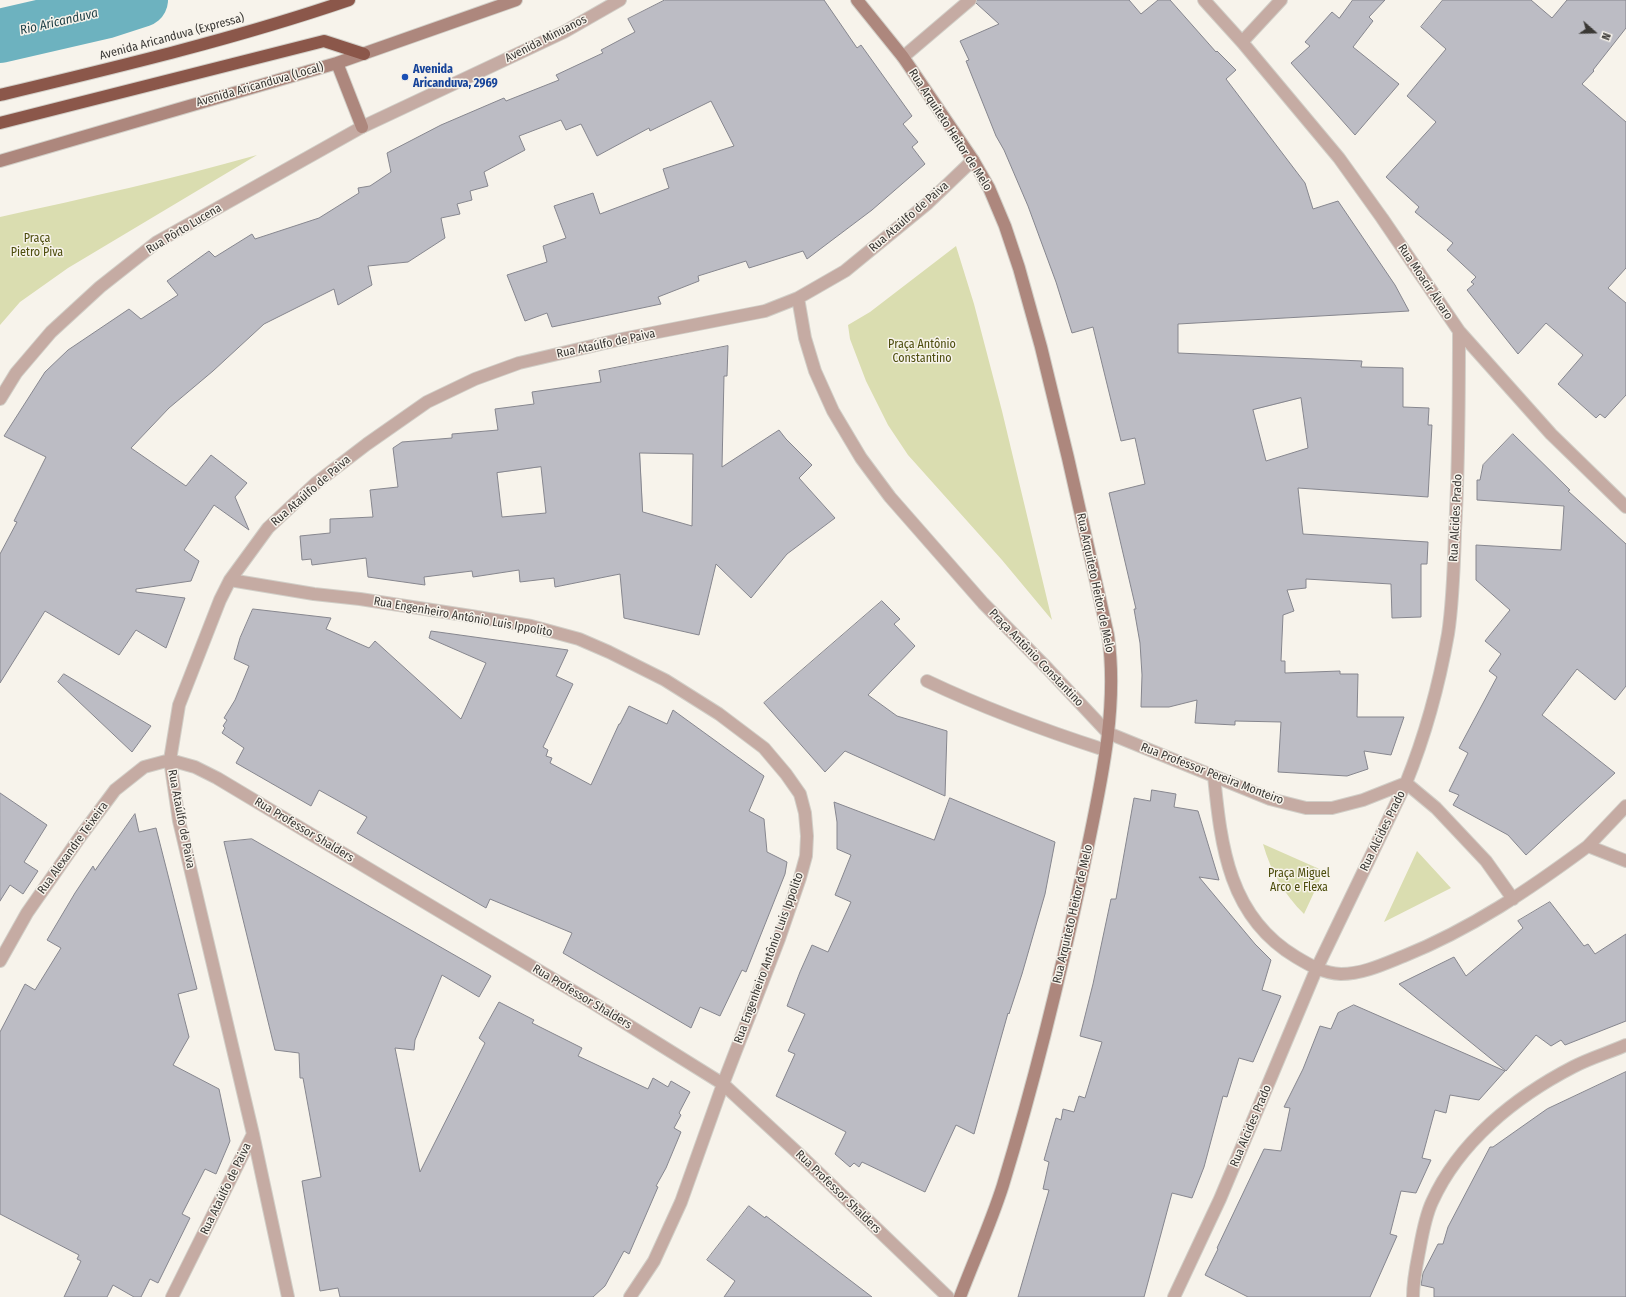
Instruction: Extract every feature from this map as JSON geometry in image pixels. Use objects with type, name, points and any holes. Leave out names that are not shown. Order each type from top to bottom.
[{"type":"highway","name":"Avenida Aricanduva (Expressa)","points":[[0,95],[144,61],[311,13],[349,0]]},
{"type":"highway","points":[[0,123],[324,41],[364,54]]},
{"type":"street","name":"Avenida Aricanduva (Local)","points":[[0,161],[337,63],[516,0]]},
{"type":"street","name":"Avenida Minuanos","points":[[362,127],[564,32],[620,0]]},
{"type":"street","name":"Rua Arquiteto Heitor de Melo","points":[[857,0],[903,57],[973,160],[989,188],[1005,226],[1019,268],[1041,347],[1108,635],[1111,657],[1112,691],[1108,733],[1098,800],[1068,941],[1037,1064],[1002,1186],[960,1297]]},
{"type":"street","points":[[903,57],[970,0]]},
{"type":"street","name":"Rua Moacir Álvaro","points":[[1204,0],[1242,42],[1339,158],[1382,218],[1458,331],[1551,434],[1626,507]]},
{"type":"street","points":[[1242,42],[1281,0]]},
{"type":"street","points":[[337,63],[362,127]]},
{"type":"street","name":"Rua Pôrto Lucena","points":[[0,399],[16,373],[51,332],[100,287],[157,242],[362,127]]},
{"type":"street","name":"Rua Ataúlfo de Paiva","points":[[172,1297],[253,1134],[179,821],[170,760],[179,705],[220,600],[230,580],[268,528],[316,483],[367,444],[427,402],[475,379],[519,364],[622,339],[765,311],[798,298],[844,271],[856,262],[928,203],[973,160]]},
{"type":"street","name":"Praça Antônio Constantino","points":[[798,298],[804,338],[815,371],[833,411],[861,458],[890,497],[983,603],[1108,733]]},
{"type":"street","name":"Rua Alcides Prado","points":[[1174,1297],[1220,1200],[1316,970],[1406,783],[1418,753],[1434,695],[1448,634],[1454,560],[1458,464],[1458,331]]},
{"type":"street","name":"Rua Engenheiro Antônio Luis Ippolito","points":[[230,580],[531,626],[579,639],[665,680],[719,714],[764,748],[786,774],[800,794],[805,813],[808,836],[806,856],[800,878],[779,939],[723,1084],[681,1202],[654,1261],[630,1297]]},
{"type":"street","points":[[927,681],[972,702],[1025,723],[1105,750]]},
{"type":"street","name":"Rua Professor Pereira Monteiro","points":[[1108,733],[1270,799],[1306,808],[1332,808],[1363,800],[1406,783]]},
{"type":"street","name":"Rua Alexandre Teixeira","points":[[0,961],[27,913],[115,790],[144,767],[170,760]]},
{"type":"street","name":"Rua Professor Shalders","points":[[170,760],[195,767],[217,778],[594,1003],[723,1084],[801,1156],[948,1297]]},
{"type":"street","points":[[1214,776],[1219,828],[1228,870],[1243,903],[1258,926],[1280,948],[1316,970],[1348,974],[1380,966],[1454,934],[1512,899],[1552,873],[1588,846],[1626,806]]},
{"type":"street","points":[[1406,783],[1436,808],[1481,855],[1512,899]]},
{"type":"street","points":[[1588,846],[1626,861]]},
{"type":"street","points":[[1413,1297],[1413,1282],[1431,1203],[1447,1174],[1466,1149],[1493,1121],[1547,1082],[1574,1067],[1626,1045]]},
{"type":"street","points":[[253,1134],[288,1297]]},
{"type":"green space","name":"Praça Pietro Piva","points":[[257,155],[68,268],[20,302],[0,325],[0,217],[161,180]]},
{"type":"green space","name":"Praça Antônio Constantino","points":[[956,246],[974,304],[1002,411],[1052,620],[1002,560],[908,455],[888,425],[866,381],[850,339],[848,325],[870,312]]},
{"type":"green space","name":"Praça Miguel Arco e Flexa","points":[[1263,844],[1324,871],[1304,914],[1290,899],[1279,882],[1270,864]]},
{"type":"green space","points":[[1417,851],[1451,888],[1384,922]]},
{"type":"building","points":[[665,0],[824,0],[857,48],[861,45],[912,116],[903,124],[918,142],[912,147],[925,164],[872,210],[807,259],[803,251],[749,268],[746,261],[698,276],[699,281],[658,297],[661,304],[552,327],[547,313],[525,321],[507,275],[547,262],[543,246],[566,238],[554,206],[593,193],[600,214],[669,188],[663,169],[734,146],[711,101],[650,131],[649,128],[597,156],[581,124],[566,130],[561,120],[519,136],[525,150],[484,172],[488,186],[470,191],[472,200],[457,204],[460,214],[441,218],[445,238],[408,262],[368,266],[372,285],[338,305],[334,289],[264,324],[213,371],[169,408],[131,448],[186,486],[211,455],[247,483],[235,497],[249,530],[214,505],[184,550],[199,561],[191,581],[136,589],[136,592],[185,598],[166,648],[136,630],[119,655],[45,611],[0,683],[0,554],[17,522],[14,521],[46,457],[4,436],[45,372],[68,350],[129,309],[141,319],[178,295],[167,281],[209,251],[215,257],[252,234],[255,239],[319,218],[359,193],[358,188],[370,186],[391,172],[387,153],[441,125],[504,98],[506,101],[559,80],[556,75],[603,53],[601,50],[635,32],[628,19]]},
{"type":"building","points":[[977,0],[1129,0],[1141,14],[1158,0],[1170,0],[1216,52],[1217,51],[1236,70],[1226,79],[1305,183],[1313,209],[1338,201],[1395,285],[1409,311],[1178,324],[1178,353],[1362,361],[1361,367],[1403,368],[1403,407],[1429,408],[1428,425],[1432,425],[1428,497],[1298,488],[1303,534],[1428,542],[1427,564],[1421,564],[1421,617],[1392,618],[1391,584],[1306,579],[1306,588],[1287,590],[1294,611],[1283,615],[1281,661],[1285,661],[1285,673],[1340,671],[1340,674],[1358,674],[1357,717],[1404,717],[1391,755],[1364,751],[1368,769],[1347,776],[1278,772],[1281,722],[1235,721],[1235,725],[1195,723],[1197,700],[1169,707],[1141,707],[1142,675],[1140,643],[1134,609],[1136,609],[1109,493],[1145,484],[1135,438],[1121,441],[1093,327],[1072,333],[1056,282],[1028,206],[1004,150],[996,136],[966,61],[969,60],[960,41],[999,24],[976,3]],"holes":[[[1301,398],[1308,448],[1266,461],[1253,410]]]},
{"type":"building","points":[[1353,0],[1385,0],[1369,17],[1373,21],[1353,47],[1399,84],[1355,135],[1291,63],[1310,46],[1305,42],[1332,12],[1339,18]]},
{"type":"building","points":[[1443,0],[1531,0],[1552,18],[1567,0],[1626,0],[1626,28],[1593,70],[1594,71],[1582,84],[1626,122],[1626,268],[1608,288],[1626,303],[1626,395],[1605,418],[1600,414],[1596,418],[1558,384],[1583,355],[1546,323],[1518,354],[1467,290],[1474,284],[1471,282],[1476,277],[1447,250],[1453,243],[1415,212],[1419,207],[1386,177],[1436,122],[1407,96],[1446,49],[1421,27]]},
{"type":"building","points":[[728,346],[727,376],[724,376],[722,467],[779,430],[812,465],[799,478],[835,518],[787,554],[751,598],[716,564],[699,635],[624,618],[620,574],[555,587],[554,578],[520,582],[519,570],[473,577],[472,571],[424,577],[425,585],[368,577],[366,558],[312,565],[311,559],[302,560],[300,536],[330,533],[330,519],[373,517],[370,490],[398,487],[393,448],[402,442],[452,438],[452,434],[498,430],[495,409],[534,404],[532,392],[601,382],[599,371]],"holes":[[[640,453],[693,454],[692,526],[643,512]],[[541,467],[546,513],[502,517],[497,473]]]},
{"type":"building","points":[[1513,434],[1570,490],[1568,491],[1626,544],[1626,686],[1615,700],[1577,669],[1542,715],[1615,773],[1526,855],[1508,835],[1453,805],[1459,795],[1449,791],[1468,753],[1459,748],[1497,677],[1489,671],[1501,654],[1485,641],[1510,610],[1476,580],[1476,545],[1561,550],[1564,506],[1477,500],[1477,480],[1480,480],[1483,465]]},
{"type":"building","points":[[882,601],[900,619],[894,624],[915,646],[868,695],[897,716],[947,731],[945,796],[845,751],[825,772],[764,703]]},
{"type":"building","points":[[253,609],[331,618],[326,629],[369,648],[375,641],[461,719],[486,663],[429,638],[431,631],[568,650],[556,676],[573,684],[543,747],[548,750],[546,756],[552,758],[550,763],[591,785],[619,724],[629,706],[667,724],[673,710],[764,776],[749,811],[764,819],[767,852],[787,862],[785,874],[746,972],[742,970],[720,1016],[700,1007],[691,1028],[563,953],[572,933],[490,899],[486,908],[357,833],[367,817],[319,790],[311,806],[236,763],[244,748],[222,733],[225,728],[223,726],[227,720],[224,718],[235,700],[249,666],[234,659],[240,638]]},
{"type":"building","points":[[64,674],[151,726],[132,752],[58,682]]},
{"type":"building","points":[[1152,790],[1176,794],[1174,807],[1198,811],[1219,880],[1199,877],[1255,944],[1271,960],[1262,990],[1281,996],[1253,1062],[1239,1058],[1227,1097],[1223,1096],[1204,1167],[1192,1198],[1172,1193],[1144,1297],[1018,1297],[1049,1190],[1043,1189],[1049,1162],[1044,1160],[1056,1118],[1061,1120],[1063,1109],[1074,1112],[1079,1096],[1085,1098],[1102,1042],[1080,1036],[1093,984],[1111,899],[1116,899],[1134,798],[1150,801]]},
{"type":"building","points":[[0,793],[47,825],[24,862],[38,871],[23,894],[10,885],[0,901]]},
{"type":"building","points":[[950,798],[1055,842],[1045,894],[1022,974],[1009,1014],[1008,1013],[974,1134],[956,1125],[925,1192],[862,1162],[859,1167],[854,1163],[850,1167],[835,1154],[846,1132],[776,1096],[795,1054],[788,1051],[805,1014],[787,1006],[800,972],[812,945],[828,952],[851,902],[835,895],[851,855],[837,849],[837,822],[834,802],[934,840]]},
{"type":"building","points":[[135,814],[139,832],[156,828],[197,989],[178,994],[189,1037],[173,1065],[219,1089],[230,1141],[216,1174],[205,1169],[182,1214],[190,1218],[158,1283],[150,1279],[141,1297],[134,1297],[113,1285],[107,1297],[64,1297],[81,1261],[77,1259],[79,1255],[0,1214],[0,1032],[25,984],[35,990],[61,948],[47,940],[75,893],[93,866],[95,870]]},
{"type":"building","points":[[252,839],[491,976],[479,997],[442,975],[415,1040],[414,1050],[395,1048],[420,1172],[485,1043],[479,1038],[499,1002],[534,1020],[532,1023],[582,1048],[578,1056],[648,1089],[653,1078],[668,1087],[671,1081],[690,1092],[679,1113],[681,1115],[674,1128],[681,1132],[666,1168],[656,1186],[658,1187],[629,1254],[624,1251],[605,1286],[593,1297],[340,1297],[338,1288],[320,1291],[302,1181],[321,1177],[303,1078],[300,1078],[299,1053],[275,1050],[224,842]]},
{"type":"building","points":[[1550,902],[1584,946],[1588,944],[1595,954],[1626,934],[1626,1021],[1565,1045],[1561,1040],[1551,1046],[1536,1035],[1506,1071],[1399,984],[1454,957],[1466,976],[1523,928],[1518,921]]},
{"type":"building","points":[[1354,1005],[1505,1071],[1479,1100],[1450,1095],[1446,1113],[1435,1110],[1422,1158],[1431,1160],[1416,1193],[1401,1191],[1390,1234],[1397,1236],[1370,1297],[1248,1297],[1205,1275],[1264,1149],[1281,1151],[1290,1108],[1284,1107],[1303,1069],[1320,1026],[1331,1029],[1338,1013]]},
{"type":"building","points":[[1626,1072],[1626,1297],[1434,1297],[1434,1288],[1421,1285],[1423,1273],[1438,1244],[1443,1244],[1448,1227],[1490,1147],[1493,1147],[1547,1109]]},
{"type":"building","points":[[749,1206],[765,1218],[766,1216],[872,1297],[724,1297],[735,1281],[707,1260]]},
{"type":"waterway","name":"Rio Aricanduva","points":[[0,36],[104,12],[141,0]]},
{"type":"place","name":"Avenida Aricanduva, 2969","points":[[405,77]]}]
